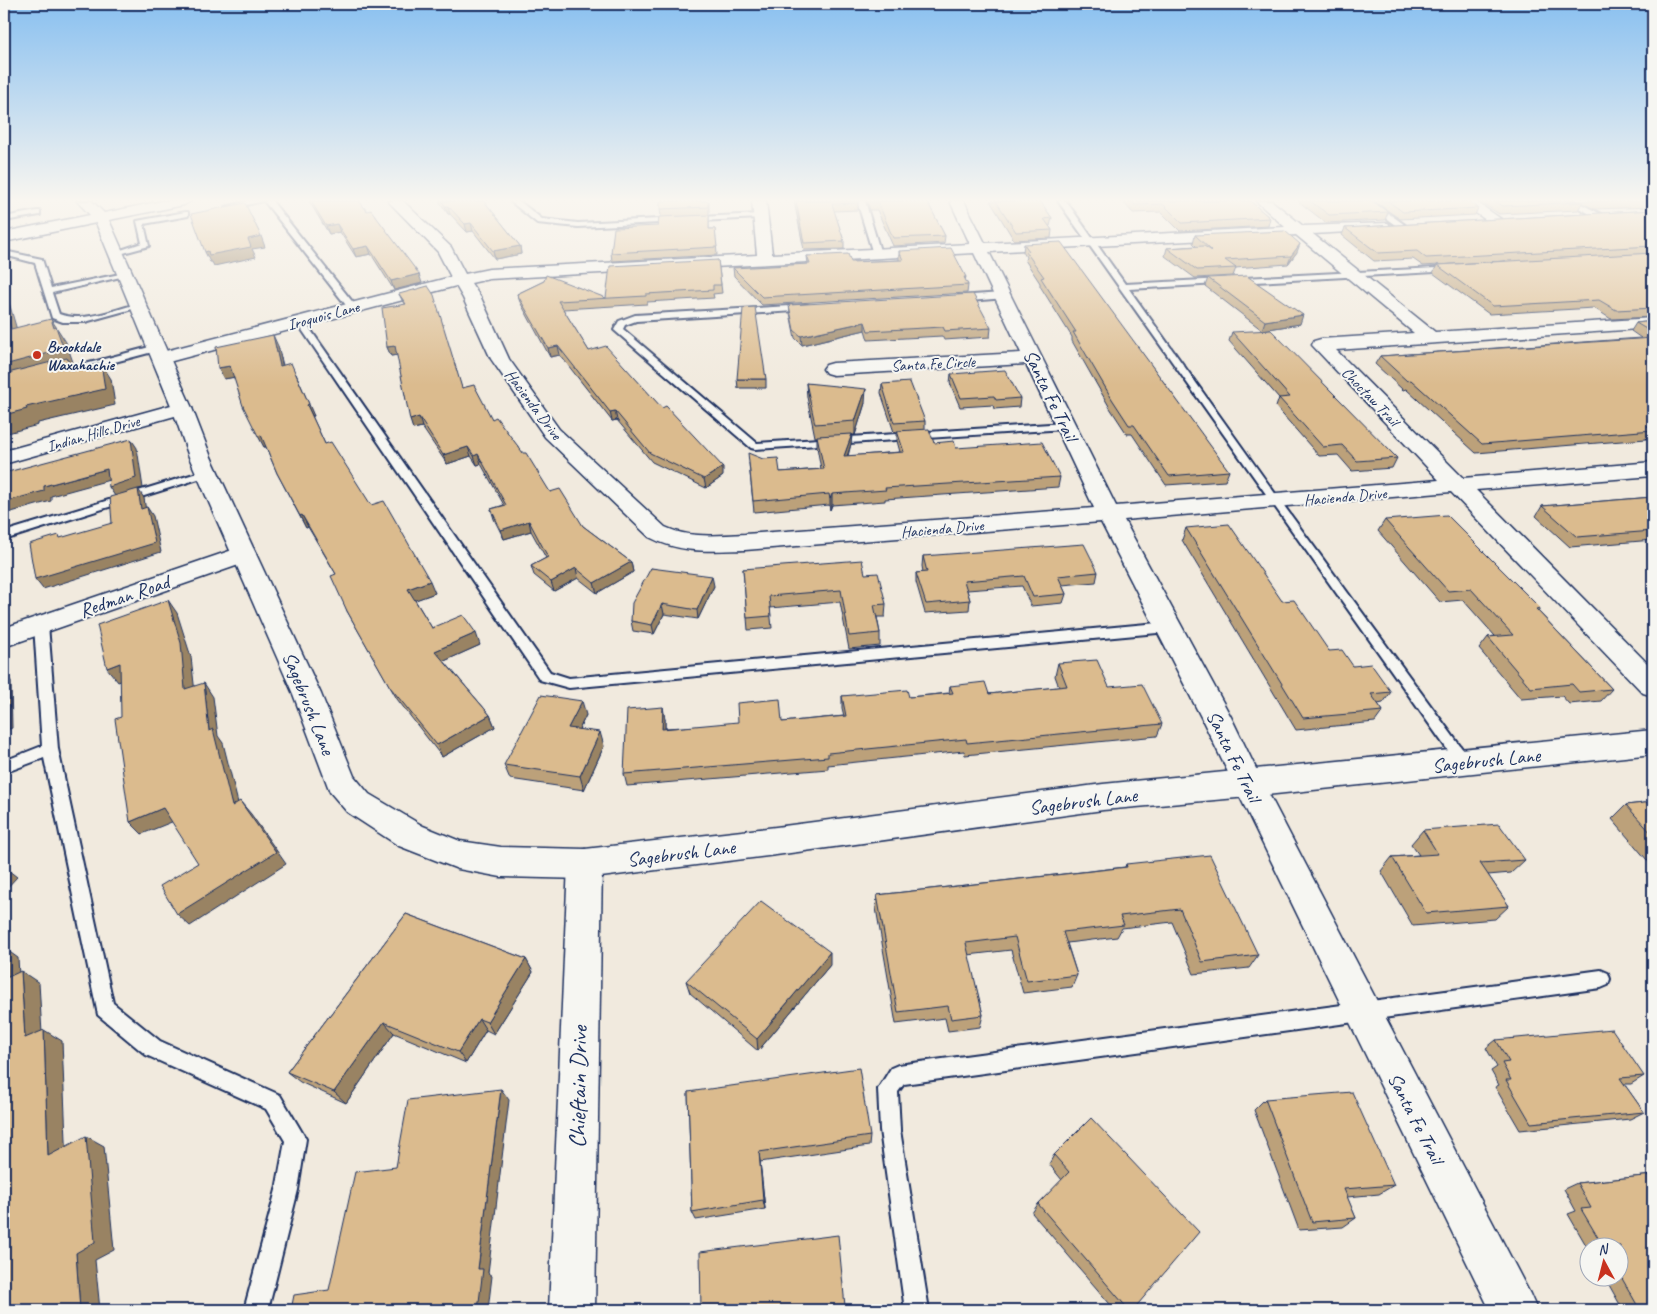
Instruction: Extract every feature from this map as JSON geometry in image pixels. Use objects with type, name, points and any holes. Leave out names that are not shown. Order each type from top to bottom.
[{"type":"street","name":"Hacienda Drive","points":[[450,262],[472,298],[500,359],[552,432],[657,532],[669,538],[694,544],[745,542],[1110,514],[1653,469]]},
{"type":"street","name":"Iroquois Lane","points":[[159,353],[300,321],[461,279],[490,274],[719,262]]},
{"type":"street","name":"Santa Fe Trail","points":[[986,262],[1110,514],[1216,717],[1514,1310]]},
{"type":"street","points":[[1338,262],[1431,338]]},
{"type":"street","name":"Sagebrush Lane","points":[[121,264],[182,408],[207,473],[307,694],[341,783],[358,803],[410,836],[458,855],[502,862],[585,864],[776,841],[1103,797],[1653,742]]},
{"type":"street","name":"Choctaw Trail","points":[[1653,323],[1321,345],[1653,686]]},
{"type":"street","name":"Santa Fe Circle","points":[[833,369],[1033,358]]},
{"type":"street","name":"Indian Hills Drive","points":[[4,458],[182,408]]},
{"type":"street","name":"Redman Road","points":[[4,638],[244,554]]},
{"type":"street","name":"Chieftain Drive","points":[[572,1310],[581,938],[585,864]]},
{"type":"lane","points":[[39,262],[55,316],[63,320],[86,318],[139,306]]},
{"type":"lane","points":[[316,262],[352,308]]},
{"type":"lane","points":[[1106,262],[1275,501],[1464,762]]},
{"type":"lane","points":[[49,291],[121,264]]},
{"type":"lane","points":[[1124,287],[1459,268]]},
{"type":"lane","points":[[952,299],[1002,296]]},
{"type":"lane","points":[[813,307],[634,318],[622,323],[618,330],[755,446],[1066,426]]},
{"type":"lane","points":[[300,321],[545,676],[569,683],[1168,627]]},
{"type":"lane","points":[[52,375],[159,353]]},
{"type":"lane","points":[[4,536],[207,473]]},
{"type":"lane","points":[[41,625],[50,748],[105,1008],[153,1048],[273,1102],[296,1139],[287,1190],[256,1310]]},
{"type":"lane","points":[[4,767],[50,748]]},
{"type":"lane","points":[[917,1310],[890,1130],[888,1089],[898,1075],[1362,1010],[1601,979]]},
{"type":"building","points":[[379,262],[410,262],[419,274],[391,281]]},
{"type":"building","points":[[718,262],[721,285],[713,285],[713,290],[646,294],[646,296],[558,301],[589,351],[606,346],[662,408],[666,406],[723,467],[704,479],[650,453],[615,411],[610,412],[558,346],[548,348],[517,294],[544,281],[546,275],[606,298],[610,266]]},
{"type":"building","points":[[809,262],[958,262],[968,285],[762,297],[733,268],[810,264]]},
{"type":"building","points":[[1033,262],[1076,262],[1229,471],[1169,476],[1134,425],[1129,425],[1112,399],[1073,332],[1076,332],[1041,278],[1044,277]]},
{"type":"building","points":[[1187,262],[1228,262],[1236,268],[1197,270]]},
{"type":"building","points":[[1485,262],[1653,262],[1653,308],[1616,310],[1599,300],[1493,306],[1437,265]]},
{"type":"building","points":[[1247,276],[1303,315],[1265,321],[1208,278]]},
{"type":"building","points":[[428,286],[434,295],[462,388],[474,385],[492,419],[496,417],[523,453],[526,453],[550,492],[560,489],[583,526],[631,562],[594,583],[576,568],[551,582],[531,566],[548,557],[529,521],[501,530],[491,509],[506,505],[478,454],[474,456],[468,447],[443,455],[419,417],[410,420],[395,346],[387,347],[382,308],[406,304],[399,294]]},
{"type":"building","points":[[973,294],[991,328],[945,331],[943,327],[868,331],[865,322],[801,336],[794,330],[789,305]]},
{"type":"building","points":[[4,303],[11,329],[51,319],[64,349],[4,365]]},
{"type":"building","points":[[755,307],[766,379],[737,379],[743,308]]},
{"type":"building","points":[[1653,321],[1653,333],[1636,323]]},
{"type":"building","points":[[1271,330],[1397,458],[1357,461],[1342,445],[1323,447],[1279,398],[1290,397],[1232,332]]},
{"type":"building","points":[[273,335],[280,366],[291,363],[309,404],[307,405],[325,444],[331,442],[371,505],[384,501],[430,581],[408,589],[432,628],[463,615],[476,633],[435,651],[490,715],[437,745],[390,687],[347,611],[331,576],[336,574],[302,515],[300,516],[277,473],[261,435],[258,436],[243,406],[230,366],[218,368],[216,347]]},
{"type":"building","points":[[1653,338],[1653,425],[1647,426],[1653,430],[1482,444],[1411,380],[1407,381],[1380,356]]},
{"type":"building","points":[[67,358],[72,370],[101,363],[105,389],[26,407],[27,409],[4,415],[4,374]]},
{"type":"building","points":[[1005,370],[1020,398],[996,400],[994,396],[961,398],[951,374]]},
{"type":"building","points":[[910,382],[925,421],[894,423],[882,384]]},
{"type":"building","points":[[806,383],[866,389],[855,421],[815,424]]},
{"type":"building","points":[[929,429],[934,443],[954,441],[956,448],[1042,442],[1060,477],[885,488],[886,490],[832,494],[830,499],[829,494],[753,501],[748,453],[763,459],[778,458],[780,472],[824,469],[817,436],[852,434],[844,456],[904,452],[897,431]]},
{"type":"building","points":[[131,439],[136,478],[109,487],[107,469],[44,486],[44,491],[4,502],[4,473]]},
{"type":"building","points":[[138,489],[141,509],[147,507],[155,543],[35,579],[29,544],[59,535],[60,538],[112,523],[110,497]]},
{"type":"building","points":[[1653,497],[1653,531],[1577,537],[1542,506]]},
{"type":"building","points":[[1447,515],[1540,608],[1536,609],[1612,689],[1579,692],[1572,684],[1531,688],[1488,637],[1513,635],[1471,589],[1448,591],[1385,520]]},
{"type":"building","points":[[1229,524],[1282,601],[1294,600],[1329,651],[1342,650],[1353,666],[1371,664],[1391,692],[1371,694],[1383,711],[1303,718],[1186,528]]},
{"type":"building","points":[[1084,544],[1098,572],[1058,576],[1066,594],[1033,597],[1024,576],[964,581],[970,600],[926,604],[916,573],[927,572],[923,556]]},
{"type":"building","points":[[862,560],[865,574],[878,573],[886,604],[874,605],[880,633],[849,636],[841,590],[769,596],[771,616],[747,618],[743,569]]},
{"type":"building","points":[[651,568],[712,576],[697,610],[662,604],[652,625],[631,621],[632,603]]},
{"type":"building","points":[[168,600],[181,643],[185,689],[204,683],[209,731],[213,729],[232,806],[240,801],[276,852],[177,914],[160,886],[198,863],[163,808],[130,822],[115,719],[121,717],[120,663],[107,668],[97,625]]},
{"type":"building","points":[[1097,660],[1109,687],[1142,684],[1162,724],[967,743],[966,739],[828,753],[828,757],[624,774],[627,710],[663,707],[662,729],[738,722],[737,703],[780,699],[782,722],[846,716],[842,696],[907,690],[909,697],[953,693],[950,686],[985,682],[989,694],[1067,686],[1058,663]]},
{"type":"building","points":[[541,695],[582,701],[568,728],[600,732],[580,776],[504,765]]},
{"type":"building","points":[[1653,802],[1653,835],[1626,805]]},
{"type":"building","points":[[1499,824],[1525,860],[1480,863],[1509,906],[1426,913],[1392,857],[1438,854],[1423,830]]},
{"type":"building","points":[[1210,855],[1258,955],[1202,962],[1180,909],[1120,916],[1124,925],[1063,932],[1077,975],[1027,981],[1015,937],[966,943],[983,1015],[951,1019],[948,1006],[898,1012],[877,895],[1127,867],[1126,864]]},
{"type":"building","points":[[761,901],[830,952],[757,1039],[686,981]]},
{"type":"building","points":[[406,914],[526,959],[487,1022],[479,1019],[458,1052],[384,1022],[334,1092],[287,1072]]},
{"type":"building","points":[[21,971],[25,1038],[44,1030],[48,1156],[86,1136],[95,1242],[76,1253],[80,1310],[4,1310],[4,979]]},
{"type":"building","points":[[1612,1029],[1644,1076],[1620,1078],[1644,1112],[1531,1123],[1506,1080],[1511,1080],[1502,1063],[1509,1062],[1496,1040]]},
{"type":"building","points":[[859,1068],[870,1136],[759,1152],[763,1200],[692,1212],[688,1092]]},
{"type":"building","points":[[501,1089],[478,1269],[483,1269],[478,1310],[291,1310],[294,1295],[329,1290],[355,1172],[396,1167],[408,1100]]},
{"type":"building","points":[[1352,1092],[1394,1185],[1344,1189],[1356,1218],[1312,1222],[1265,1099]]},
{"type":"building","points":[[1091,1118],[1199,1232],[1133,1310],[1129,1310],[1038,1204],[1069,1172],[1054,1155]]},
{"type":"building","points":[[1653,1175],[1653,1310],[1640,1310],[1626,1286],[1630,1286],[1630,1236],[1597,1236],[1581,1209],[1591,1208],[1577,1183]]},
{"type":"building","points":[[838,1235],[845,1306],[810,1310],[701,1310],[700,1252]]},
{"type":"place","name":"Brookdale Waxahachie","points":[[37,355]]}]
